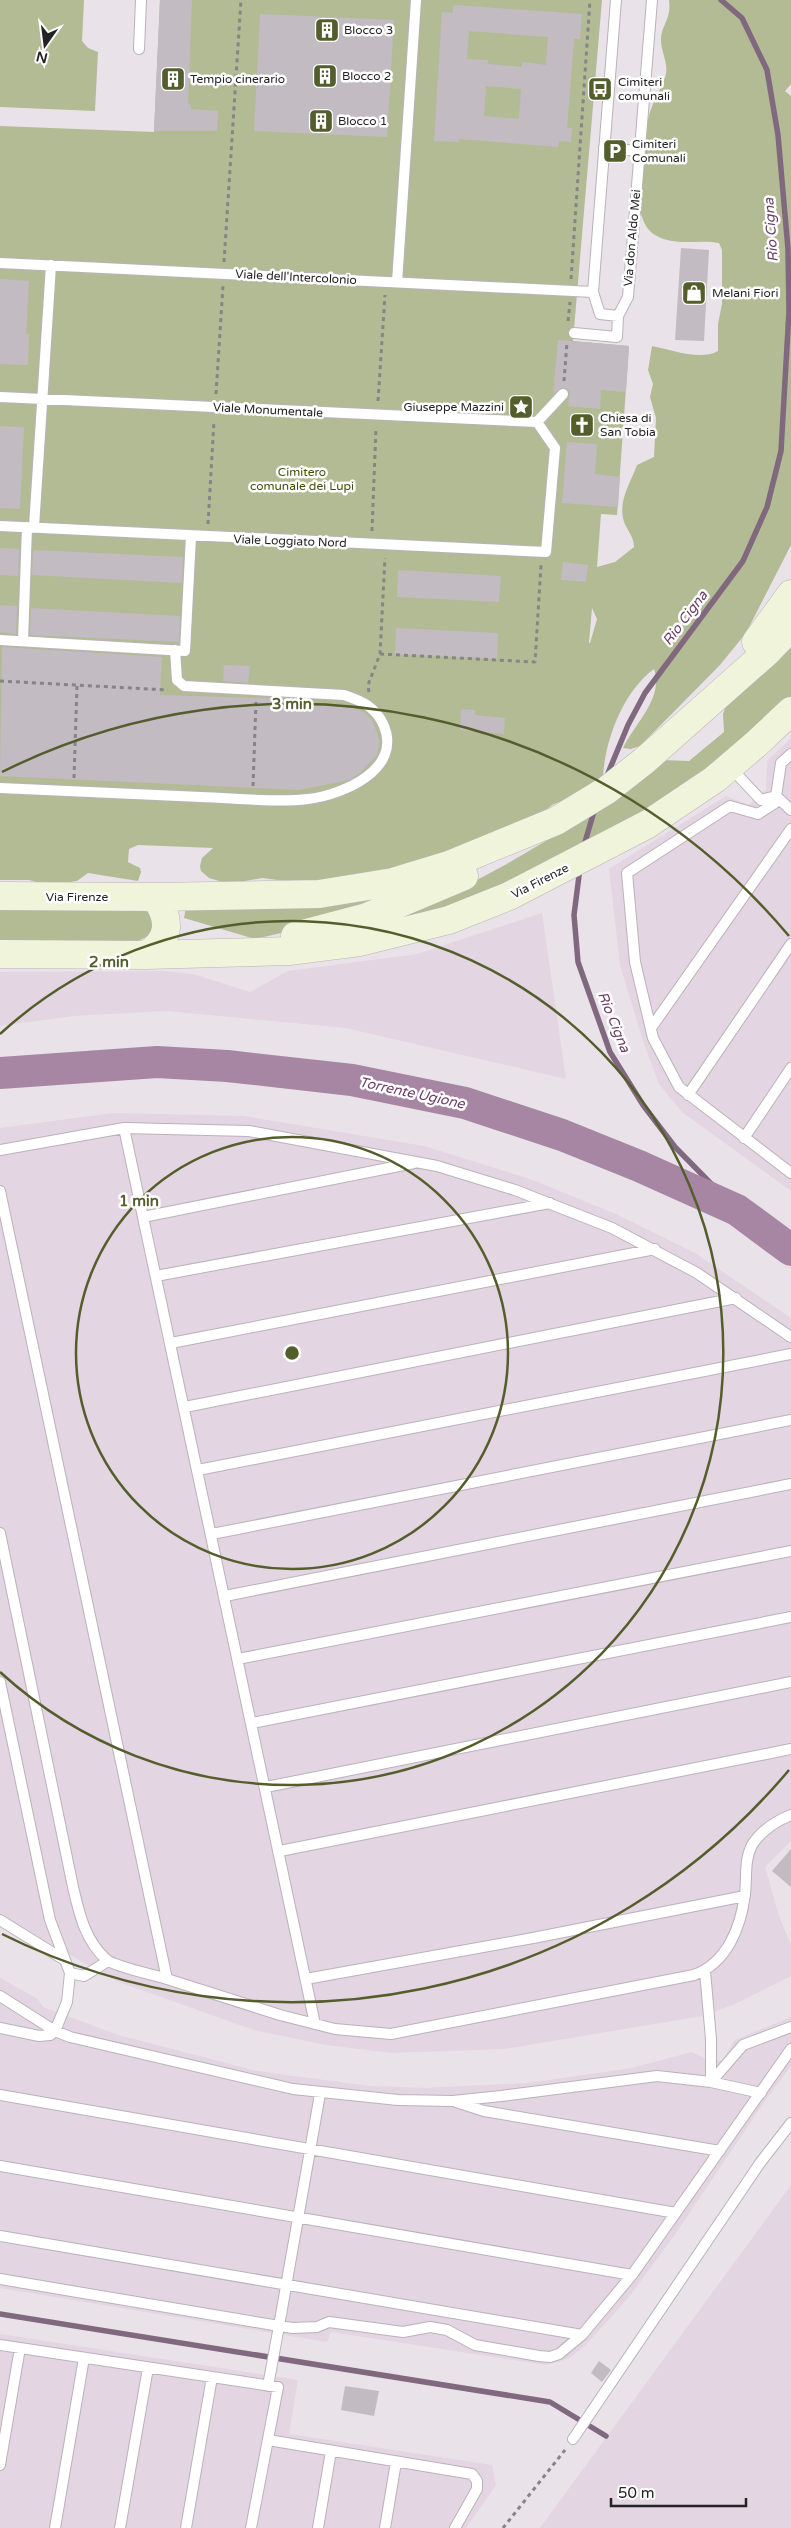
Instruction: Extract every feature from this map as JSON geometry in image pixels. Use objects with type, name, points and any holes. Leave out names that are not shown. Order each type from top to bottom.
[{"type":"main road","name":"Via Firenze","points":[[722,690],[791,594]]},
{"type":"main road","name":"Via Firenze","points":[[246,951],[367,917],[394,907],[509,855],[565,816],[607,790],[651,755],[722,690],[768,652],[791,627]]},
{"type":"main road","name":"Via Firenze","points":[[0,954],[146,955],[315,948],[386,937],[449,920],[509,896],[550,876],[671,810],[730,767],[791,711]]},
{"type":"main road","name":"Via Firenze","points":[[0,896],[155,897],[298,895],[371,887],[449,865],[565,816]]},
{"type":"main road","points":[[146,955],[162,943],[166,933],[164,912],[155,897]]},
{"type":"lane","points":[[139,49],[142,0]]},
{"type":"lane","points":[[397,282],[416,0]]},
{"type":"lane","points":[[616,0],[593,292],[600,314],[618,316]]},
{"type":"lane","name":"Via don Aldo Mei","points":[[571,333],[617,337],[618,316],[628,297],[652,0]]},
{"type":"lane","points":[[604,148],[640,151]]},
{"type":"lane","name":"Viale dell'Intercolonio","points":[[0,262],[593,292]]},
{"type":"lane","points":[[23,641],[31,527],[44,399],[51,265]]},
{"type":"lane","points":[[544,552],[555,448],[537,422],[563,394]]},
{"type":"lane","name":"Viale Monumentale","points":[[0,397],[537,422]]},
{"type":"lane","name":"Viale Loggiato Nord","points":[[0,526],[544,552]]},
{"type":"lane","points":[[0,640],[185,650],[191,536]]},
{"type":"lane","points":[[0,788],[253,799],[308,799],[355,785],[372,773],[387,751],[384,726],[372,707],[359,700],[344,695],[184,686],[177,680],[175,650]]},
{"type":"lane","points":[[791,754],[781,763],[775,803],[758,814],[730,806],[627,873],[635,962],[650,1028],[653,1038],[679,1087],[791,1173]]},
{"type":"lane","points":[[730,767],[761,800],[776,796]]},
{"type":"lane","points":[[776,796],[791,810]]},
{"type":"lane","points":[[650,1028],[791,829]]},
{"type":"lane","points":[[688,1095],[791,944]]},
{"type":"lane","points":[[744,1138],[791,1068]]},
{"type":"lane","points":[[0,1150],[124,1128],[249,1131],[420,1162],[467,1174],[551,1203],[655,1249],[736,1298],[791,1337]]},
{"type":"lane","points":[[124,1128],[280,1850],[315,2024]]},
{"type":"lane","points":[[143,1217],[420,1162]]},
{"type":"lane","points":[[0,1191],[167,1979]]},
{"type":"lane","points":[[156,1276],[551,1203]]},
{"type":"lane","points":[[0,1239],[12,1248]]},
{"type":"lane","points":[[171,1343],[655,1249]]},
{"type":"lane","points":[[185,1407],[736,1298]]},
{"type":"lane","points":[[198,1470],[791,1354]]},
{"type":"lane","points":[[212,1534],[791,1420]]},
{"type":"lane","points":[[225,1596],[791,1484]]},
{"type":"lane","points":[[0,1534],[80,1915],[91,1940],[108,1961],[248,2006],[315,2024],[354,2032],[404,2033],[705,1970],[720,1958],[729,1945],[744,1896],[747,1859],[752,1845],[763,1832],[791,1815]]},
{"type":"lane","points":[[238,1660],[791,1551]]},
{"type":"lane","points":[[252,1723],[791,1617]]},
{"type":"lane","points":[[0,1682],[50,1920],[63,1959],[70,1972],[67,2002],[55,2031],[50,2035],[39,2036],[0,2028]]},
{"type":"lane","points":[[266,1787],[791,1682]]},
{"type":"lane","points":[[280,1850],[791,1749]]},
{"type":"lane","points":[[306,1979],[533,1938],[744,1896]]},
{"type":"lane","points":[[0,1920],[63,1959]]},
{"type":"lane","points":[[70,1972],[84,1976],[108,1961]]},
{"type":"lane","points":[[705,1970],[711,2039],[712,2082]]},
{"type":"lane","points":[[0,1996],[55,2031],[70,2037],[320,2094],[398,2100],[453,2100],[657,2076],[712,2082],[760,2093]]},
{"type":"lane","points":[[712,2082],[743,2045],[791,2027]]},
{"type":"lane","points":[[0,2279],[293,2328],[317,2328],[329,2322],[403,2332],[430,2327],[447,2330],[475,2345],[550,2357],[566,2351],[582,2335],[632,2275],[791,2049]]},
{"type":"lane","points":[[268,2386],[320,2094]]},
{"type":"lane","points":[[0,2095],[311,2151],[676,2213]]},
{"type":"lane","points":[[453,2100],[484,2111],[720,2151]]},
{"type":"lane","points":[[573,2439],[760,2163],[791,2123]]},
{"type":"lane","points":[[0,2166],[632,2275]]},
{"type":"lane","points":[[0,2236],[582,2335]]},
{"type":"lane","points":[[0,2345],[278,2387],[251,2528]]},
{"type":"lane","points":[[0,2465],[20,2348]]},
{"type":"lane","points":[[55,2528],[84,2358]]},
{"type":"lane","points":[[120,2528],[148,2368]]},
{"type":"lane","points":[[186,2528],[212,2377]]},
{"type":"lane","points":[[268,2440],[472,2474],[477,2482],[477,2489],[455,2528]]},
{"type":"lane","points":[[318,2528],[331,2451]]},
{"type":"lane","points":[[385,2528],[396,2462]]},
{"type":"path","points":[[563,394],[571,333],[571,290],[590,0]]},
{"type":"path","points":[[372,707],[368,685],[380,654],[386,545]]},
{"type":"path","points":[[380,654],[534,662],[544,552]]},
{"type":"path","points":[[0,682],[177,691]]},
{"type":"path","points":[[75,772],[77,686]]},
{"type":"path","points":[[254,781],[257,695]]},
{"type":"path","points":[[503,2528],[573,2439]]},
{"type":"shaded area","points":[[791,738],[791,1191],[682,1112],[659,1084],[643,1041],[620,965],[609,869],[726,796],[748,805],[766,790],[767,761]]},
{"type":"shaded area","points":[[542,913],[566,1079],[346,1028],[166,1011],[73,1016],[0,1026],[0,972],[164,971],[193,974],[250,992],[288,971],[417,954]]},
{"type":"shaded area","points":[[113,1113],[244,1116],[424,1146],[530,1179],[616,1214],[695,1253],[791,1318],[791,1841],[765,1867],[779,1916],[791,1945],[791,1976],[733,2005],[702,2016],[505,2049],[392,2053],[326,2045],[254,2030],[116,1981],[0,1915],[0,1128]]},
{"type":"shaded area","points":[[0,1978],[38,1999],[43,2007],[118,2035],[257,2071],[369,2086],[425,2088],[528,2083],[632,2068],[692,2052],[704,2058],[722,2061],[735,2040],[791,2017],[791,2066],[760,2108],[674,2236],[629,2297],[585,2346],[568,2359],[546,2365],[331,2332],[327,2342],[0,2288]]},
{"type":"shaded area","points":[[791,2185],[791,2528],[540,2528]]},
{"type":"shaded area","points":[[0,2334],[298,2380],[289,2434],[492,2465],[496,2485],[466,2528],[0,2528]]},
{"type":"green space","points":[[0,0],[84,0],[82,41],[88,48],[98,52],[95,111],[0,107]]},
{"type":"green space","name":"Cimitero comunale dei Lupi","points":[[160,0],[602,0],[573,341],[629,346],[617,515],[601,514],[597,567],[615,562],[634,547],[633,539],[623,518],[622,511],[626,491],[637,465],[654,457],[656,418],[650,397],[653,384],[648,370],[652,346],[694,355],[711,354],[718,351],[718,324],[722,304],[722,250],[719,243],[679,242],[663,239],[655,235],[646,225],[640,212],[638,177],[640,158],[650,112],[666,74],[661,35],[668,17],[669,0],[791,0],[791,84],[785,91],[791,96],[791,545],[746,633],[720,665],[640,746],[631,749],[623,748],[652,700],[656,680],[654,669],[633,690],[618,717],[608,746],[603,775],[580,793],[552,805],[529,824],[371,882],[293,882],[262,878],[229,884],[209,878],[201,871],[202,858],[213,848],[138,845],[129,849],[128,862],[140,868],[141,872],[138,881],[88,873],[77,881],[56,884],[43,884],[29,880],[0,880],[0,126],[154,132]],"holes":[[[592,608],[597,619],[590,643],[589,643]]]},
{"type":"green space","points":[[791,636],[791,701],[655,812],[441,916],[366,924],[475,881],[505,865],[578,822],[661,760],[689,761],[724,732],[723,714],[726,706]]},
{"type":"green space","points":[[402,890],[307,927],[255,939],[184,918],[186,907]]},
{"type":"green space","points":[[0,908],[136,908],[148,912],[153,929],[148,936],[132,943],[0,944]]},
{"type":"building","name":"Tempio cinerario","points":[[160,0],[192,0],[188,104],[191,105],[191,109],[218,111],[217,131],[154,131]]},
{"type":"building","points":[[453,5],[582,14],[580,39],[574,39],[567,128],[572,128],[571,142],[559,141],[558,147],[459,139],[459,142],[434,141],[442,12],[453,13]],"holes":[[[469,31],[548,37],[546,65],[522,62],[522,67],[488,64],[488,60],[467,59]],[[486,86],[521,89],[519,119],[484,116]]]},
{"type":"building","points":[[260,14],[394,20],[387,137],[254,131]]},
{"type":"building","points":[[681,248],[709,250],[704,341],[675,340]]},
{"type":"building","points":[[0,279],[29,281],[26,334],[29,334],[28,365],[0,364]]},
{"type":"building","points":[[558,340],[629,346],[626,392],[601,390],[600,409],[568,406],[570,392],[567,389],[561,388],[553,394]]},
{"type":"building","points":[[0,426],[24,427],[20,509],[0,508]]},
{"type":"building","points":[[567,442],[597,444],[595,474],[620,477],[618,507],[562,503]]},
{"type":"building","points":[[0,548],[19,549],[18,576],[0,575]]},
{"type":"building","points":[[33,550],[183,557],[182,583],[32,575]]},
{"type":"building","points":[[563,562],[588,565],[586,582],[561,580]]},
{"type":"building","points":[[398,570],[501,576],[499,602],[397,597]]},
{"type":"building","points":[[0,605],[17,606],[16,634],[0,632]]},
{"type":"building","points":[[31,608],[180,616],[179,642],[30,635]]},
{"type":"building","points":[[396,628],[498,633],[497,659],[395,654]]},
{"type":"building","points":[[2,647],[162,657],[160,695],[289,699],[352,708],[364,712],[372,720],[380,741],[377,755],[361,772],[349,780],[299,790],[0,776]]},
{"type":"building","points":[[224,665],[250,666],[248,683],[223,681]]},
{"type":"building","points":[[461,709],[475,710],[475,715],[505,718],[504,734],[460,730]]},
{"type":"building","points":[[791,1849],[791,1887],[772,1871]]},
{"type":"building","points":[[599,2361],[611,2370],[602,2382],[591,2373]]},
{"type":"building","points":[[345,2386],[379,2391],[374,2416],[341,2410]]},
{"type":"waterway","name":"Rio Cigna","points":[[606,778],[628,725],[645,693],[743,561],[767,507],[781,451],[789,311],[788,249],[778,135],[767,70],[742,18],[721,0]]},
{"type":"waterway","name":"Rio Cigna","points":[[583,849],[595,808]]},
{"type":"waterway","name":"Rio Cigna","points":[[580,868],[574,915],[578,962],[610,1052],[643,1105],[675,1147],[737,1210]]},
{"type":"waterway","name":"Torrente Ugione","points":[[0,1073],[157,1062],[227,1066],[352,1080],[465,1103],[562,1135],[639,1166],[737,1210],[791,1250]]},
{"type":"waterway","points":[[0,2314],[550,2402],[606,2436]]},
{"type":"place","name":"Blocco 3","points":[[327,30]]},
{"type":"place","name":"Blocco 2","points":[[325,76]]},
{"type":"place","name":"Tempio cinerario","points":[[173,79]]},
{"type":"place","name":"Cimiteri comunali","points":[[600,89]]},
{"type":"place","name":"Blocco 1","points":[[321,121]]},
{"type":"place","name":"Cimiteri Comunali","points":[[615,151]]},
{"type":"place","name":"Melani Fiori","points":[[694,293]]},
{"type":"place","name":"Giuseppe Mazzini","points":[[521,407]]},
{"type":"place","name":"Chiesa di San Tobia","points":[[582,425]]}]
